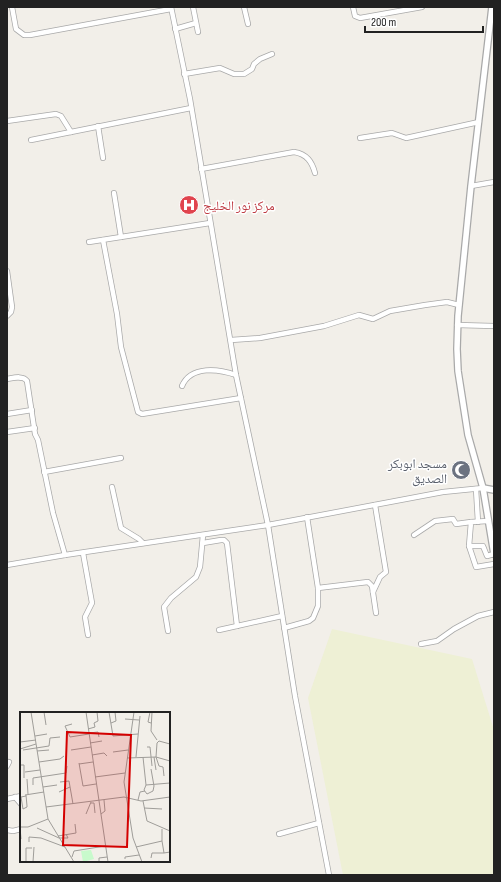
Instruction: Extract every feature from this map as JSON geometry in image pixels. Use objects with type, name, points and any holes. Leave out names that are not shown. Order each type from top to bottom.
[{"type":"street","points":[[12,7],[16,29],[24,35],[171,8],[191,108],[236,375],[268,525],[284,628],[329,875]]},
{"type":"street","points":[[193,7],[198,32]]},
{"type":"street","points":[[244,7],[248,24]]},
{"type":"street","points":[[353,7],[355,16],[360,18],[422,7]]},
{"type":"street","points":[[469,546],[483,546],[487,556],[494,554],[483,488],[468,435],[458,371],[457,325],[471,186],[492,7]]},
{"type":"street","points":[[175,29],[196,23]]},
{"type":"street","points":[[184,74],[220,68],[234,74],[244,74],[252,68],[260,58],[272,54]]},
{"type":"street","points":[[31,140],[191,108]]},
{"type":"street","points":[[7,120],[56,114],[61,116],[71,132]]},
{"type":"street","points":[[360,138],[392,133],[406,138],[479,122]]},
{"type":"street","points":[[98,126],[102,158]]},
{"type":"street","points":[[201,169],[294,152],[303,155],[311,161],[315,173]]},
{"type":"street","points":[[471,186],[494,182]]},
{"type":"street","points":[[114,193],[120,237]]},
{"type":"street","points":[[89,242],[210,223]]},
{"type":"street","points":[[103,240],[117,314],[121,347],[138,412],[142,414],[241,398]]},
{"type":"street","points":[[7,271],[12,307],[11,312],[7,316]]},
{"type":"street","points":[[231,340],[254,338],[324,326],[359,315],[373,319],[390,311],[425,305],[447,302],[459,305]]},
{"type":"street","points":[[457,325],[494,326]]},
{"type":"street","points":[[182,386],[185,379],[190,375],[202,371],[218,370],[236,375]]},
{"type":"street","points":[[7,379],[25,378],[53,514],[64,555]]},
{"type":"street","points":[[7,414],[32,410]]},
{"type":"street","points":[[7,432],[35,428]]},
{"type":"street","points":[[44,472],[120,458]]},
{"type":"street","points":[[112,487],[121,528],[140,538],[143,543]]},
{"type":"street","points":[[7,565],[64,555],[268,525],[443,492],[483,488],[494,490]]},
{"type":"street","points":[[476,489],[478,522]]},
{"type":"street","points":[[373,592],[380,577],[386,572],[375,505]]},
{"type":"street","points":[[284,628],[309,621],[318,606],[318,588],[307,517]]},
{"type":"street","points":[[414,536],[435,521],[453,519],[456,524],[488,521]]},
{"type":"street","points":[[471,522],[469,546],[476,567],[494,564]]},
{"type":"street","points":[[168,631],[164,607],[171,598],[196,577],[200,568],[203,535]]},
{"type":"street","points":[[203,543],[220,540],[224,540],[227,543],[237,626]]},
{"type":"street","points":[[83,553],[92,603],[85,617],[88,635]]},
{"type":"street","points":[[318,588],[368,582],[372,586],[376,613]]},
{"type":"street","points":[[421,644],[437,641],[454,629],[478,616],[494,612]]},
{"type":"street","points":[[219,630],[282,616]]},
{"type":"street","points":[[7,799],[20,796]]},
{"type":"street","points":[[15,797],[20,803]]},
{"type":"street","points":[[279,834],[319,823]]},
{"type":"street","points":[[7,830],[20,830]]},
{"type":"green space","points":[[332,629],[472,659],[494,730],[494,875],[343,875],[308,698]]},
{"type":"place","name":"مركز نور الخليج","points":[[189,205]]},
{"type":"place","name":"مسجد ابوبكر الصديق","points":[[461,470]]}]
